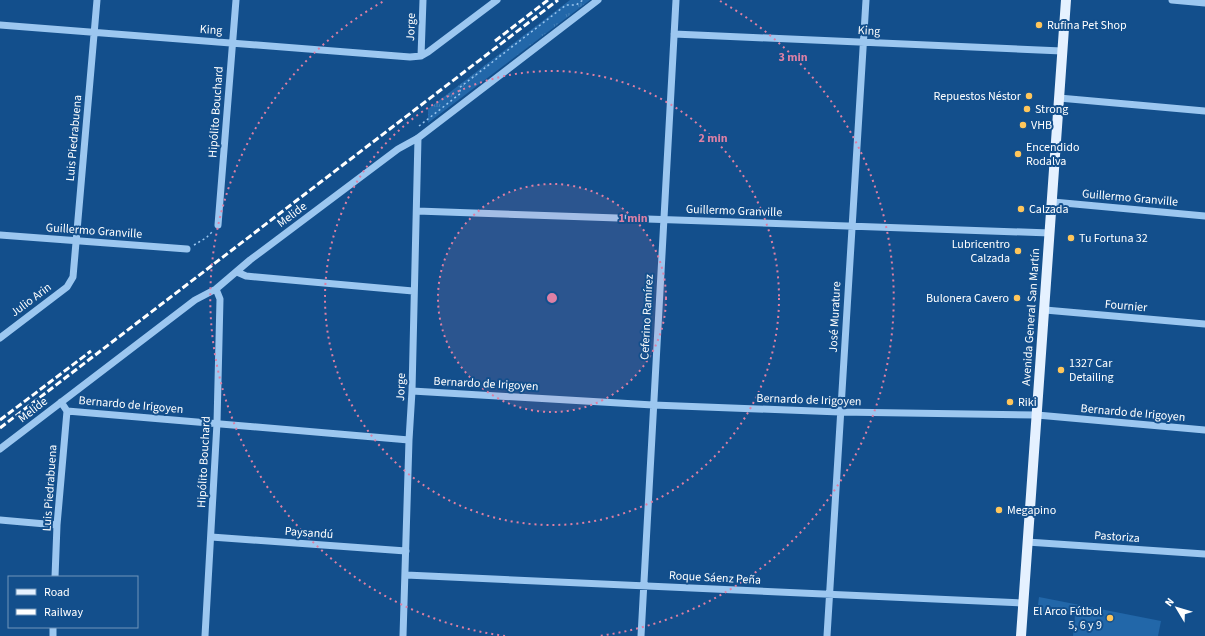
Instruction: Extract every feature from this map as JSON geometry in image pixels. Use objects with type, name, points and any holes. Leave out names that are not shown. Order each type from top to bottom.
[{"type":"main road","name":"Avenida General San Martín","points":[[1021,636],[1053,202],[1066,0]]},
{"type":"street","name":"Luis Piedrabuena","points":[[73,277],[96,0]]},
{"type":"street","name":"Hipólito Bouchard","points":[[218,225],[236,0]]},
{"type":"street","name":"Jorge","points":[[421,56],[422,0]]},
{"type":"street","points":[[421,56],[497,0]]},
{"type":"street","name":"Melide","points":[[0,449],[195,300],[216,289],[398,149],[418,138],[598,0]]},
{"type":"street","name":"Ceferino Ramírez","points":[[641,636],[676,0]]},
{"type":"street","name":"José Murature","points":[[827,636],[866,0]]},
{"type":"street","points":[[1172,0],[1205,2]]},
{"type":"street","name":"King","points":[[0,25],[421,56]]},
{"type":"street","name":"King","points":[[674,34],[864,41],[1062,51]]},
{"type":"street","points":[[1059,98],[1205,111]]},
{"type":"street","name":"Jorge","points":[[403,636],[409,440],[412,392],[418,138]]},
{"type":"street","name":"Guillermo Granville","points":[[1053,202],[1205,216]]},
{"type":"street","name":"Guillermo Granville","points":[[417,211],[1050,234]]},
{"type":"street","name":"Guillermo Granville","points":[[0,235],[187,249]]},
{"type":"street","points":[[237,272],[246,276],[414,291]]},
{"type":"street","name":"Julio Arin","points":[[0,338],[67,287],[73,277]]},
{"type":"street","name":"Hipólito Bouchard","points":[[205,636],[217,423],[220,299],[216,289]]},
{"type":"street","name":"Fournier","points":[[1045,310],[1205,324]]},
{"type":"street","name":"Bernardo de Irigoyen","points":[[412,392],[653,405],[840,412],[1037,416],[1205,430]]},
{"type":"street","points":[[61,402],[67,411]]},
{"type":"street","name":"Luis Piedrabuena","points":[[55,576],[57,525],[67,411]]},
{"type":"street","name":"Bernardo de Irigoyen","points":[[67,411],[409,440]]},
{"type":"street","points":[[0,520],[57,525]]},
{"type":"street","name":"Paysandú","points":[[211,537],[406,551]]},
{"type":"street","name":"Pastoriza","points":[[1027,542],[1205,554]]},
{"type":"street","name":"Roque Sáenz Peña","points":[[406,574],[1023,603]]},
{"type":"path","points":[[418,138],[419,125],[462,93],[459,88],[566,5],[576,5],[583,0]]},
{"type":"path","points":[[187,249],[206,238],[218,225]]},
{"type":"green space","points":[[570,0],[590,0],[428,123],[428,109]]},
{"type":"green space","name":"El Arco Fútbol 5, 6 y 9","points":[[1039,597],[1161,621],[1158,636],[1073,636],[1075,615],[1037,612]]},
{"type":"railway","points":[[495,41],[548,0]]},
{"type":"railway","points":[[0,428],[558,0]]},
{"type":"railway","points":[[0,420],[91,351]]},
{"type":"place","name":"Rufina Pet Shop","points":[[1039,25]]},
{"type":"place","name":"Repuestos Néstor","points":[[1029,96]]},
{"type":"place","name":"Strong","points":[[1027,109]]},
{"type":"place","name":"VHB","points":[[1023,125]]},
{"type":"place","name":"Encendido Rodalva","points":[[1018,154]]},
{"type":"place","name":"Calzada","points":[[1021,209]]},
{"type":"place","name":"Tu Fortuna 32","points":[[1071,238]]},
{"type":"place","name":"Lubricentro Calzada","points":[[1018,251]]},
{"type":"place","name":"Bulonera Cavero","points":[[1017,298]]},
{"type":"place","name":"1327 Car Detailing","points":[[1061,370]]},
{"type":"place","name":"Riki","points":[[1010,402]]},
{"type":"place","name":"Megapino","points":[[999,510]]},
{"type":"place","name":"El Arco Fútbol 5, 6 y 9","points":[[1110,618]]}]
